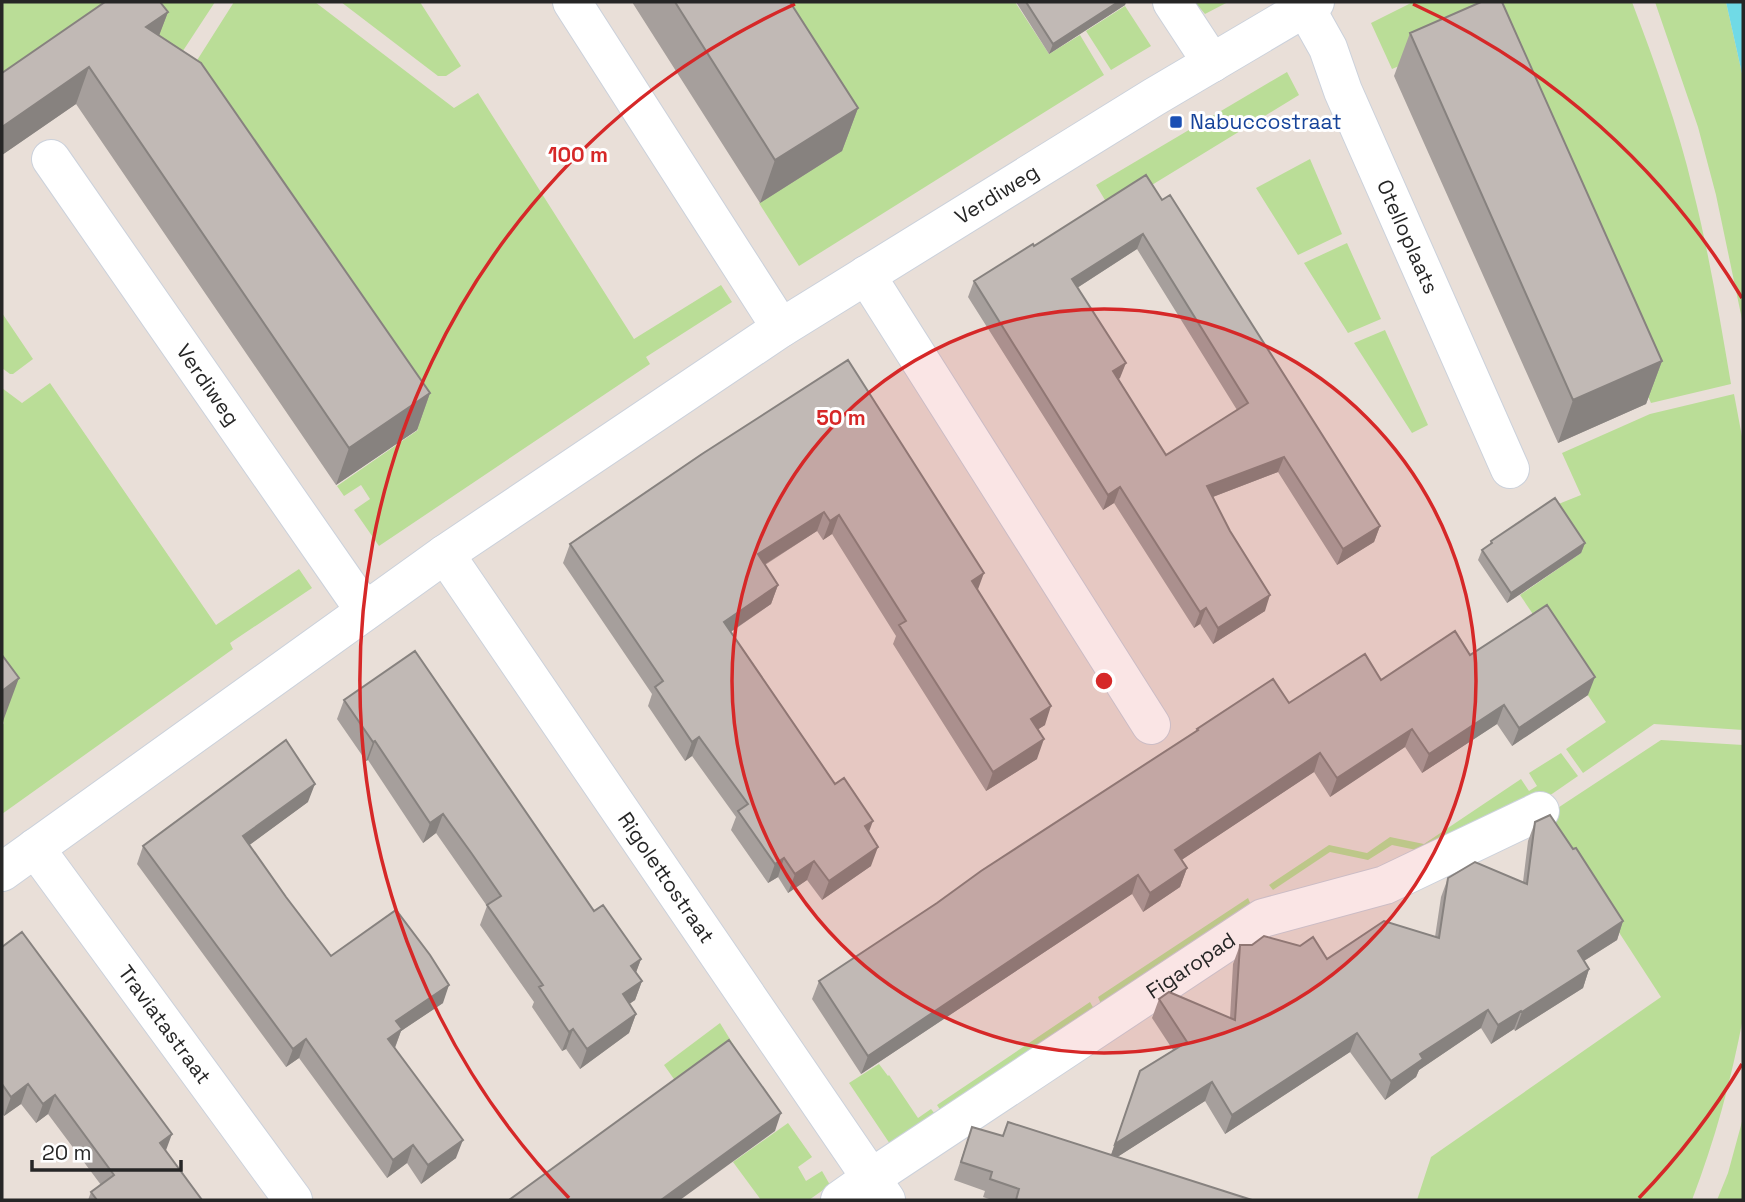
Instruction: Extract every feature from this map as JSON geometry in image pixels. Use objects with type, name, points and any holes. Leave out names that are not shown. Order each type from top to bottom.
[{"type":"street","points":[[572,2],[781,328]]},
{"type":"street","points":[[1172,2],[1212,63]]},
{"type":"street","name":"Verdiweg","points":[[2,872],[445,554],[781,328],[1310,4]]},
{"type":"street","name":"Otelloplaats","points":[[1310,4],[1343,91],[1510,469]]},
{"type":"street","name":"Verdiweg","points":[[51,159],[365,611]]},
{"type":"street","points":[[866,275],[1151,725]]},
{"type":"street","name":"Rigolettostraat","points":[[445,554],[879,1189]]},
{"type":"street","name":"Figaropad","points":[[840,1200],[879,1189],[1263,918],[1385,885],[1540,811]]},
{"type":"street","name":"Traviatastraat","points":[[35,848],[293,1200]]},
{"type":"green space","points":[[2,2],[215,2],[175,63],[2,101]]},
{"type":"green space","points":[[234,2],[315,2],[454,108],[478,93],[634,339],[721,285],[732,302],[646,357],[650,364],[379,546],[354,510],[370,499],[361,485],[344,496],[337,486],[418,430],[178,84],[189,73]]},
{"type":"green space","points":[[341,2],[420,2],[461,66],[446,76],[438,76]]},
{"type":"green space","points":[[748,2],[1015,2],[1049,54],[1080,35],[1104,75],[799,266],[759,203],[842,150]]},
{"type":"green space","points":[[1195,2],[1228,2],[1205,14]]},
{"type":"green space","points":[[1413,2],[1632,2],[1666,95],[1687,166],[1709,262],[1731,384],[1651,403],[1487,29],[1392,69],[1371,23]]},
{"type":"green space","points":[[1655,2],[1726,2],[1743,78],[1743,324],[1716,195],[1698,127]]},
{"type":"green space","points":[[1125,6],[1151,46],[1111,70],[1086,31]]},
{"type":"green space","points":[[1287,72],[1299,95],[1111,210],[1096,185]]},
{"type":"green space","points":[[1310,159],[1342,234],[1298,255],[1256,188]]},
{"type":"green space","points":[[1347,243],[1381,319],[1348,333],[1304,263]]},
{"type":"green space","points":[[2,313],[33,359],[13,374],[2,368]]},
{"type":"green space","points":[[1385,330],[1428,425],[1412,433],[1354,343]]},
{"type":"green space","points":[[50,383],[216,625],[299,569],[312,588],[230,643],[233,649],[2,814],[2,388],[22,403]]},
{"type":"green space","points":[[1734,394],[1743,442],[1743,730],[1654,724],[1583,773],[1566,749],[1606,722],[1520,595],[1581,553],[1551,507],[1581,495],[1562,453],[1650,414]]},
{"type":"green space","points":[[1661,740],[1743,745],[1743,1018],[1722,1110],[1692,1200],[1417,1200],[1431,1157],[1661,997],[1544,817]]},
{"type":"green space","points":[[1561,753],[1578,776],[1523,814],[1515,801],[1463,835],[1426,852],[1392,845],[1368,860],[1330,852],[1273,890],[1269,885],[1329,845],[1367,853],[1390,837],[1424,844],[1521,779],[1529,791],[1537,786],[1529,773]]},
{"type":"green space","points":[[1248,898],[1251,905],[1101,1004],[1098,997]]},
{"type":"green space","points":[[1090,1002],[1094,1009],[941,1111],[937,1105]]},
{"type":"green space","points":[[720,1023],[736,1049],[681,1089],[664,1065]]},
{"type":"green space","points":[[879,1064],[918,1118],[931,1109],[935,1114],[890,1144],[849,1083]]},
{"type":"green space","points":[[1743,1118],[1743,1200],[1717,1200],[1728,1173]]},
{"type":"green space","points":[[788,1123],[812,1157],[798,1167],[806,1181],[822,1171],[830,1185],[809,1200],[761,1200],[733,1162]]},
{"type":"water","points":[[1726,2],[1743,2],[1743,78]]},
{"type":"building","points":[[105,2],[160,2],[168,12],[146,27],[201,63],[430,393],[349,448],[89,67],[2,127],[2,73]]},
{"type":"building","points":[[675,2],[790,2],[858,108],[775,160]]},
{"type":"building","points":[[1026,2],[1118,2],[1053,44]]},
{"type":"building","points":[[1481,2],[1502,2],[1662,361],[1573,400],[1410,33]]},
{"type":"building","points":[[1146,175],[1162,200],[1170,195],[1380,526],[1343,549],[1284,457],[1207,486],[1230,531],[1270,595],[1218,628],[1206,608],[1200,612],[1120,487],[1108,495],[974,281],[1033,244],[1034,246]],"holes":[[[1143,234],[1248,403],[1166,455],[1113,371],[1126,363],[1072,279]]]},
{"type":"building","points":[[848,360],[984,573],[972,581],[1051,706],[1031,719],[1044,739],[993,772],[899,625],[906,621],[839,515],[830,521],[824,512],[758,554],[778,585],[724,622],[835,784],[844,778],[873,821],[865,826],[878,847],[829,881],[814,861],[795,874],[784,858],[775,864],[738,811],[748,804],[699,737],[692,742],[655,687],[663,681],[570,544],[702,454]]},
{"type":"building","points":[[1555,498],[1585,543],[1511,593],[1482,550],[1492,543],[1491,541]]},
{"type":"building","points":[[1547,605],[1595,677],[1519,728],[1504,705],[1429,754],[1412,729],[1337,778],[1320,753],[1175,850],[1187,868],[1150,893],[1138,875],[868,1056],[819,981],[1273,679],[1289,703],[1365,654],[1381,680],[1455,631],[1470,655]]},
{"type":"building","points":[[415,651],[594,911],[603,905],[641,959],[631,966],[642,981],[623,994],[636,1014],[587,1049],[573,1029],[569,1032],[539,987],[543,985],[487,905],[501,896],[472,854],[443,814],[430,823],[344,700]]},
{"type":"building","points":[[2,655],[19,678],[2,691]]},
{"type":"building","points":[[286,740],[315,784],[243,836],[331,956],[396,910],[449,985],[396,1021],[402,1029],[388,1039],[463,1140],[428,1165],[413,1145],[393,1160],[306,1039],[293,1049],[143,846]]},
{"type":"building","points":[[1550,815],[1573,849],[1576,848],[1623,921],[1578,951],[1589,969],[1498,1025],[1488,1010],[1420,1054],[1423,1059],[1391,1081],[1357,1033],[1232,1115],[1212,1082],[1115,1144],[1140,1071],[1187,1042],[1159,999],[1169,992],[1235,1020],[1240,945],[1252,945],[1264,936],[1300,946],[1313,937],[1327,959],[1384,921],[1439,938],[1448,878],[1475,862],[1527,884],[1535,822]]},
{"type":"building","points":[[22,932],[172,1134],[160,1143],[202,1200],[97,1200],[91,1192],[114,1175],[55,1095],[43,1104],[28,1084],[11,1097],[2,1084],[2,947]]},
{"type":"building","points":[[729,1040],[781,1113],[661,1200],[509,1200]]},
{"type":"building","points":[[1008,1122],[1252,1200],[1016,1200],[1019,1189],[990,1179],[992,1172],[961,1162],[972,1127],[1003,1136]]},
{"type":"place","name":"Nabuccostraat","points":[[1176,122]]}]
